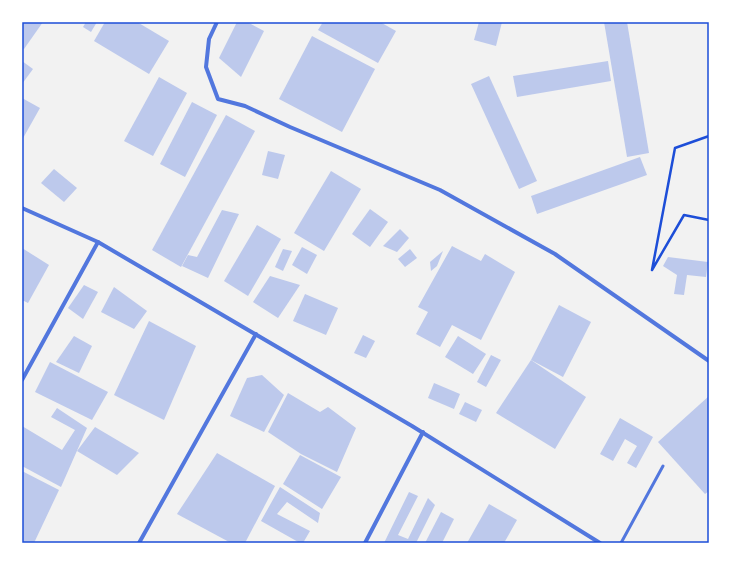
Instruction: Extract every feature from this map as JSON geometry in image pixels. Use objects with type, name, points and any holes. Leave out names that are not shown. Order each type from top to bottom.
[{"type":"street","points":[[217,22],[209,39],[206,67],[218,99],[245,106],[290,127],[440,190],[555,254],[709,361]]},
{"type":"street","points":[[22,208],[98,242],[423,432],[600,543]]},
{"type":"street","points":[[22,380],[98,242]]},
{"type":"street","points":[[139,543],[256,334]]},
{"type":"street","points":[[365,543],[423,432]]},
{"type":"lane","points":[[621,543],[663,466]]},
{"type":"path","points":[[709,136],[675,148],[652,270],[684,215],[709,220]]},
{"type":"building","points":[[22,22],[43,22],[24,49],[22,48]]},
{"type":"building","points":[[86,22],[97,22],[91,32],[83,27]]},
{"type":"building","points":[[105,22],[137,22],[169,41],[149,74],[94,41]]},
{"type":"building","points":[[237,22],[247,22],[264,31],[241,77],[219,58]]},
{"type":"building","points":[[323,22],[380,22],[396,31],[378,63],[318,30]]},
{"type":"building","points":[[479,22],[502,22],[496,46],[474,40]]},
{"type":"building","points":[[604,22],[627,22],[649,153],[627,157]]},
{"type":"building","points":[[312,36],[375,69],[342,132],[279,99]]},
{"type":"building","points":[[22,61],[33,69],[22,84]]},
{"type":"building","points":[[608,61],[611,81],[517,97],[513,76]]},
{"type":"building","points":[[489,76],[537,181],[519,189],[471,84]]},
{"type":"building","points":[[159,77],[187,93],[153,156],[124,141]]},
{"type":"building","points":[[22,98],[40,108],[22,140]]},
{"type":"building","points":[[192,102],[217,115],[185,177],[160,164]]},
{"type":"building","points":[[226,115],[255,131],[181,267],[152,250]]},
{"type":"building","points":[[268,151],[285,155],[278,179],[262,175]]},
{"type":"building","points":[[640,157],[647,175],[537,214],[531,196]]},
{"type":"building","points":[[54,169],[77,188],[64,202],[41,183]]},
{"type":"building","points":[[331,171],[361,189],[324,251],[294,233]]},
{"type":"building","points":[[370,209],[388,222],[370,247],[352,234]]},
{"type":"building","points":[[222,210],[239,214],[208,278],[182,266],[188,255],[197,257]]},
{"type":"building","points":[[257,225],[281,239],[248,296],[224,281]]},
{"type":"building","points":[[400,229],[409,238],[397,252],[383,246]]},
{"type":"building","points":[[452,246],[481,261],[485,254],[515,272],[481,340],[452,325],[440,347],[416,334],[428,312],[418,307]]},
{"type":"building","points":[[302,247],[317,255],[307,274],[292,265]]},
{"type":"building","points":[[22,248],[49,265],[28,303],[22,300]]},
{"type":"building","points":[[283,249],[292,251],[283,271],[275,267]]},
{"type":"building","points":[[410,249],[417,258],[405,267],[398,259]]},
{"type":"building","points":[[443,251],[437,266],[431,271],[430,262]]},
{"type":"building","points":[[668,257],[708,262],[706,277],[687,275],[684,295],[674,294],[677,275],[663,266]]},
{"type":"building","points":[[270,276],[300,285],[278,318],[253,302]]},
{"type":"building","points":[[84,285],[98,292],[83,319],[68,308]]},
{"type":"building","points":[[114,287],[147,311],[134,329],[101,312]]},
{"type":"building","points":[[305,294],[338,308],[326,335],[293,321]]},
{"type":"building","points":[[559,305],[591,322],[563,377],[531,360]]},
{"type":"building","points":[[149,321],[196,346],[164,420],[114,395]]},
{"type":"building","points":[[363,335],[375,341],[366,358],[354,353]]},
{"type":"building","points":[[74,336],[92,346],[79,373],[56,362]]},
{"type":"building","points":[[458,336],[486,354],[473,374],[445,357]]},
{"type":"building","points":[[491,355],[501,360],[486,387],[477,382]]},
{"type":"building","points":[[531,360],[586,397],[555,449],[496,413]]},
{"type":"building","points":[[50,362],[108,392],[92,420],[35,392]]},
{"type":"building","points":[[262,375],[284,395],[264,432],[230,416],[247,378]]},
{"type":"building","points":[[434,383],[460,394],[454,409],[428,398]]},
{"type":"building","points":[[288,393],[320,412],[328,407],[356,428],[337,472],[301,454],[268,432]]},
{"type":"building","points":[[709,396],[709,491],[705,494],[658,442]]},
{"type":"building","points":[[465,402],[482,410],[476,422],[459,414]]},
{"type":"building","points":[[57,408],[87,428],[61,487],[22,466],[22,426],[62,450],[75,430],[51,417]]},
{"type":"building","points":[[620,418],[653,437],[636,468],[627,463],[637,446],[625,439],[613,461],[600,454]]},
{"type":"building","points":[[95,427],[139,453],[117,475],[77,451]]},
{"type":"building","points":[[217,453],[275,486],[245,543],[231,543],[177,514]]},
{"type":"building","points":[[300,455],[341,477],[322,509],[283,484]]},
{"type":"building","points":[[22,471],[59,490],[34,543],[22,543]]},
{"type":"building","points":[[280,487],[320,513],[318,523],[287,502],[277,514],[310,531],[303,543],[300,543],[261,521]]},
{"type":"building","points":[[409,492],[418,496],[398,535],[408,539],[428,498],[435,505],[416,543],[384,543]]},
{"type":"building","points":[[489,504],[517,520],[504,543],[467,543]]},
{"type":"building","points":[[441,512],[454,519],[442,543],[425,543]]}]
